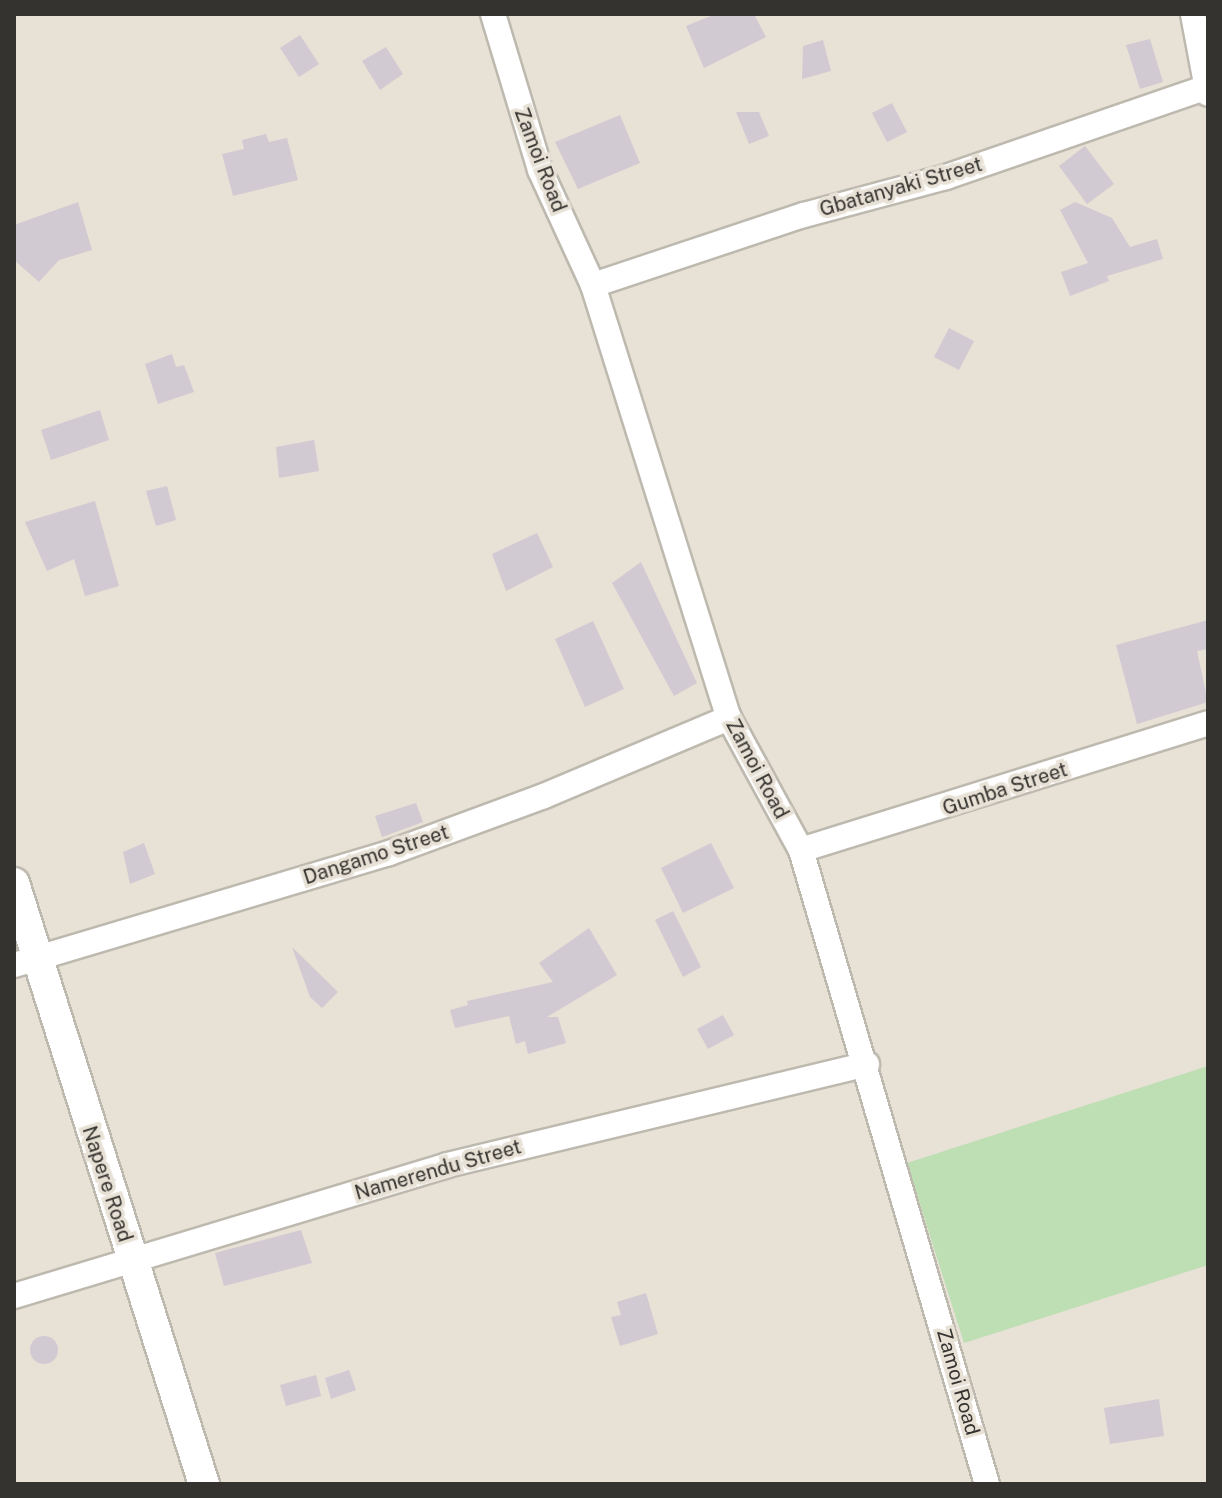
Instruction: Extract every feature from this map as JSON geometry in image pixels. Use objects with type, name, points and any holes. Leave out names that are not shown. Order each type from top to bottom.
[{"type":"street","name":"Zamoi Road","points":[[493,14],[540,170],[593,285],[729,718],[801,850],[867,1064],[873,1105],[987,1484]]},
{"type":"street","points":[[1193,14],[1207,90]]},
{"type":"street","name":"Gbatanyaki Street","points":[[593,285],[804,215],[946,177],[1207,90]]},
{"type":"street","name":"Dangamo Street","points":[[24,962],[389,853],[544,796],[729,718]]},
{"type":"street","name":"Gumba Street","points":[[801,850],[1208,723]]},
{"type":"street","name":"Napere Road","points":[[14,883],[24,962],[132,1263],[204,1484]]},
{"type":"street","name":"Namerendu Street","points":[[14,1296],[132,1263],[447,1165],[867,1064]]},
{"type":"green space","points":[[1208,1066],[1208,1265],[964,1343],[907,1163]]},
{"type":"building","points":[[716,14],[754,14],[766,37],[704,68],[686,26]]},
{"type":"building","points":[[300,35],[319,64],[299,77],[280,48]]},
{"type":"building","points":[[1150,39],[1163,82],[1140,89],[1126,45]]},
{"type":"building","points":[[823,40],[831,71],[802,79],[803,46]]},
{"type":"building","points":[[386,47],[403,74],[380,90],[362,61]]},
{"type":"building","points":[[892,103],[907,132],[887,142],[872,113]]},
{"type":"building","points":[[736,112],[759,112],[769,136],[749,144]]},
{"type":"building","points":[[620,115],[640,163],[578,189],[555,142]]},
{"type":"building","points":[[266,134],[269,142],[287,138],[298,180],[233,196],[222,154],[244,149],[242,140]]},
{"type":"building","points":[[1085,146],[1114,184],[1087,204],[1059,166]]},
{"type":"building","points":[[78,202],[92,250],[59,260],[39,282],[14,260],[14,225]]},
{"type":"building","points":[[1075,202],[1112,218],[1130,247],[1157,239],[1163,259],[1107,276],[1109,281],[1070,296],[1061,272],[1088,263],[1060,210]]},
{"type":"building","points":[[949,328],[974,341],[959,370],[934,357]]},
{"type":"building","points":[[172,354],[176,367],[184,365],[194,392],[158,404],[145,364]]},
{"type":"building","points":[[100,410],[109,440],[51,460],[41,430]]},
{"type":"building","points":[[314,440],[319,471],[279,478],[276,447]]},
{"type":"building","points":[[167,486],[176,520],[156,526],[146,491]]},
{"type":"building","points":[[95,501],[119,586],[85,596],[74,559],[47,571],[25,522]]},
{"type":"building","points":[[537,533],[553,567],[506,591],[492,554]]},
{"type":"building","points":[[641,562],[697,683],[674,696],[612,583]]},
{"type":"building","points":[[1208,620],[1208,649],[1197,651],[1208,702],[1137,724],[1116,645]]},
{"type":"building","points":[[593,621],[624,689],[585,707],[555,639]]},
{"type":"building","points":[[416,803],[423,822],[382,837],[375,816]]},
{"type":"building","points":[[144,843],[155,874],[130,884],[123,852]]},
{"type":"building","points":[[711,843],[734,888],[683,913],[661,868]]},
{"type":"building","points":[[673,911],[701,967],[683,977],[655,920]]},
{"type":"building","points":[[589,928],[617,975],[547,1017],[558,1017],[566,1043],[528,1054],[525,1041],[516,1044],[509,1016],[455,1028],[450,1010],[468,1005],[467,1001],[553,982],[539,963]]},
{"type":"building","points":[[292,947],[338,992],[322,1008],[310,997]]},
{"type":"building","points":[[723,1015],[734,1035],[708,1049],[697,1029]]},
{"type":"building","points":[[301,1230],[312,1263],[224,1286],[215,1253]]},
{"type":"building","points":[[646,1293],[658,1334],[620,1346],[611,1317],[621,1315],[617,1302]]},
{"type":"building","points":[[44,1336],[54,1340],[58,1350],[54,1360],[44,1364],[34,1360],[30,1350],[34,1340]]},
{"type":"building","points":[[349,1370],[356,1390],[331,1399],[325,1378]]},
{"type":"building","points":[[316,1375],[321,1396],[286,1406],[280,1385]]},
{"type":"building","points":[[1159,1399],[1164,1436],[1110,1444],[1104,1408]]}]
